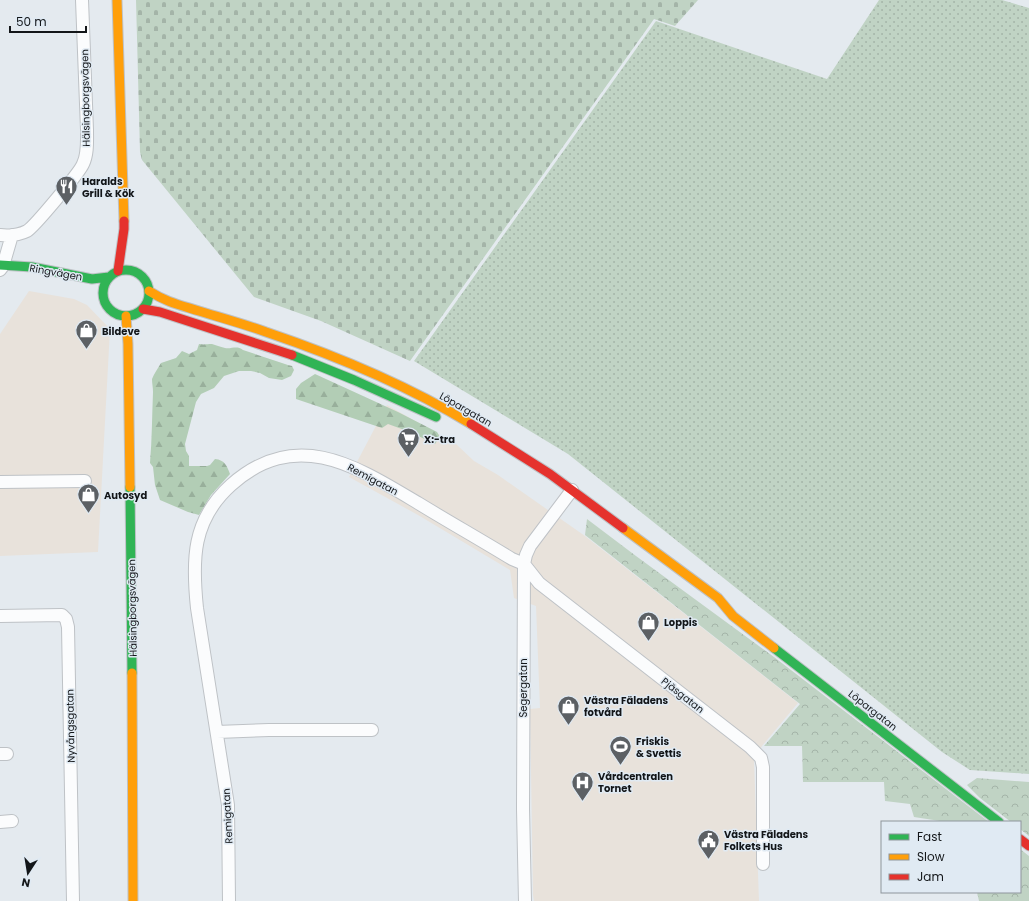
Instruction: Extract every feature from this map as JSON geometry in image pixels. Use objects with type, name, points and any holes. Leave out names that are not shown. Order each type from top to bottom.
[{"type":"street","name":"Hälsingborgsvägen","points":[[12,235],[28,230],[84,164],[87,146],[87,130],[82,0]]},
{"type":"street","points":[[117,0],[124,229],[118,271]]},
{"type":"street","points":[[124,229],[131,248]]},
{"type":"street","points":[[0,236],[12,235],[1,267]]},
{"type":"street","points":[[134,260],[136,272]]},
{"type":"street","name":"Ringvägen","points":[[1,267],[30,277]]},
{"type":"street","name":"Ringvägen","points":[[1,267],[32,267],[92,279],[109,277]]},
{"type":"street","points":[[128,270],[136,272],[145,280],[149,291],[148,301],[143,309],[134,315],[126,316],[113,312],[107,306],[100,294],[109,277],[118,271],[128,270]]},
{"type":"street","name":"Löpargatan","points":[[149,291],[163,300],[256,328],[299,343],[356,366],[449,411],[535,464],[567,496],[718,598],[733,616]]},
{"type":"street","points":[[143,309],[160,312],[280,351],[354,380],[417,407],[442,420]]},
{"type":"street","name":"Hälsingborgsvägen","points":[[126,316],[128,344],[132,599],[133,901]]},
{"type":"street","name":"Remigatan","points":[[229,901],[228,805],[197,608],[194,578],[194,557],[197,541],[204,522],[211,509],[224,492],[239,478],[255,468],[277,458],[306,456],[336,460],[369,474],[512,559],[524,564]]},
{"type":"street","points":[[0,482],[85,481]]},
{"type":"street","name":"Segergatan","points":[[525,901],[523,809],[524,564],[530,546],[567,496]]},
{"type":"street","name":"Löpargatan","points":[[629,544],[712,605],[733,616],[998,821]]},
{"type":"street","name":"Pjäsgatan","points":[[524,564],[539,583],[750,747],[761,758],[764,767],[763,864]]},
{"type":"street","name":"Nyvångsgatan","points":[[0,616],[62,615],[66,619],[68,627],[73,901]]},
{"type":"street","points":[[217,732],[269,730],[372,730]]},
{"type":"street","points":[[1021,840],[1029,846]]},
{"type":"shaded area","points":[[29,291],[74,299],[87,305],[110,329],[98,552],[0,556],[0,334]]},
{"type":"shaded area","points":[[387,405],[456,444],[474,461],[498,475],[585,536],[798,703],[762,746],[754,760],[759,901],[534,901],[530,709],[540,708],[536,606],[514,598],[510,570],[418,515],[349,477]]},
{"type":"green space","points":[[136,0],[698,0],[675,26],[654,19],[410,361],[321,321],[254,297],[142,160],[140,152]]},
{"type":"green space","points":[[879,0],[1002,0],[1029,8],[1029,774],[970,770],[942,752],[568,454],[414,361],[656,21],[827,79]]},
{"type":"green space","points":[[199,344],[212,344],[225,348],[237,347],[292,366],[294,370],[291,376],[282,380],[269,378],[260,373],[251,371],[239,371],[224,376],[214,388],[201,394],[196,402],[185,444],[186,451],[189,456],[189,466],[207,466],[210,465],[215,459],[225,464],[230,474],[211,495],[199,515],[160,500],[155,485],[153,467],[150,463],[152,436],[152,379],[161,363],[176,358],[182,351],[189,354],[197,350]]},
{"type":"green space","points":[[315,374],[398,412],[437,432],[440,437],[435,444],[410,432],[388,424],[382,428],[296,399],[296,389],[301,383]]},
{"type":"green space","points":[[587,519],[774,657],[988,821],[940,821],[914,817],[910,804],[885,801],[884,782],[803,782],[802,746],[764,746],[800,704],[585,535]]},
{"type":"green space","points":[[977,778],[1029,782],[1029,836],[1021,830],[1021,821],[1010,821],[980,798],[967,785]]},
{"type":"green space","points":[[1021,850],[1029,856],[1029,901],[979,901],[977,893],[1021,893]]},
{"type":"traffic: fast","points":[[0,265],[32,267],[92,279],[109,277]]},
{"type":"traffic: fast","points":[[121,270],[131,270],[139,274],[145,280],[149,288],[149,293],[149,298],[145,306],[139,312],[131,316],[121,316],[113,312],[107,306],[103,298],[103,288],[107,280],[113,274],[121,270]]},
{"type":"traffic: fast","points":[[292,355],[354,380],[436,417]]},
{"type":"traffic: fast","points":[[130,487],[132,673]]},
{"type":"traffic: fast","points":[[774,648],[998,821]]},
{"type":"traffic: slow","points":[[117,0],[124,221]]},
{"type":"traffic: slow","points":[[149,291],[173,303],[258,329],[345,361],[397,384],[471,424]]},
{"type":"traffic: slow","points":[[126,316],[128,344],[130,487]]},
{"type":"traffic: slow","points":[[623,528],[718,598],[733,616],[774,648]]},
{"type":"traffic: slow","points":[[132,673],[133,901]]},
{"type":"traffic: jam","points":[[118,271],[124,221]]},
{"type":"traffic: jam","points":[[143,309],[160,312],[292,355]]},
{"type":"traffic: jam","points":[[471,424],[550,474],[623,528]]},
{"type":"traffic: jam","points":[[1021,840],[1029,846]]},
{"type":"place","name":"Haralds Grill & Kök","points":[[66,206]]},
{"type":"place","name":"Bildeve","points":[[86,350]]},
{"type":"place","name":"X:-tra","points":[[408,458]]},
{"type":"place","name":"Autosyd","points":[[88,514]]},
{"type":"place","name":"Loppis","points":[[649,642]]},
{"type":"place","name":"Västra Fäladens fotvård","points":[[569,726]]},
{"type":"place","name":"Friskis & Svettis","points":[[621,766]]},
{"type":"place","name":"Vårdcentralen Tornet","points":[[583,802]]},
{"type":"place","name":"Västra Fäladens Folkets Hus","points":[[708,860]]}]
